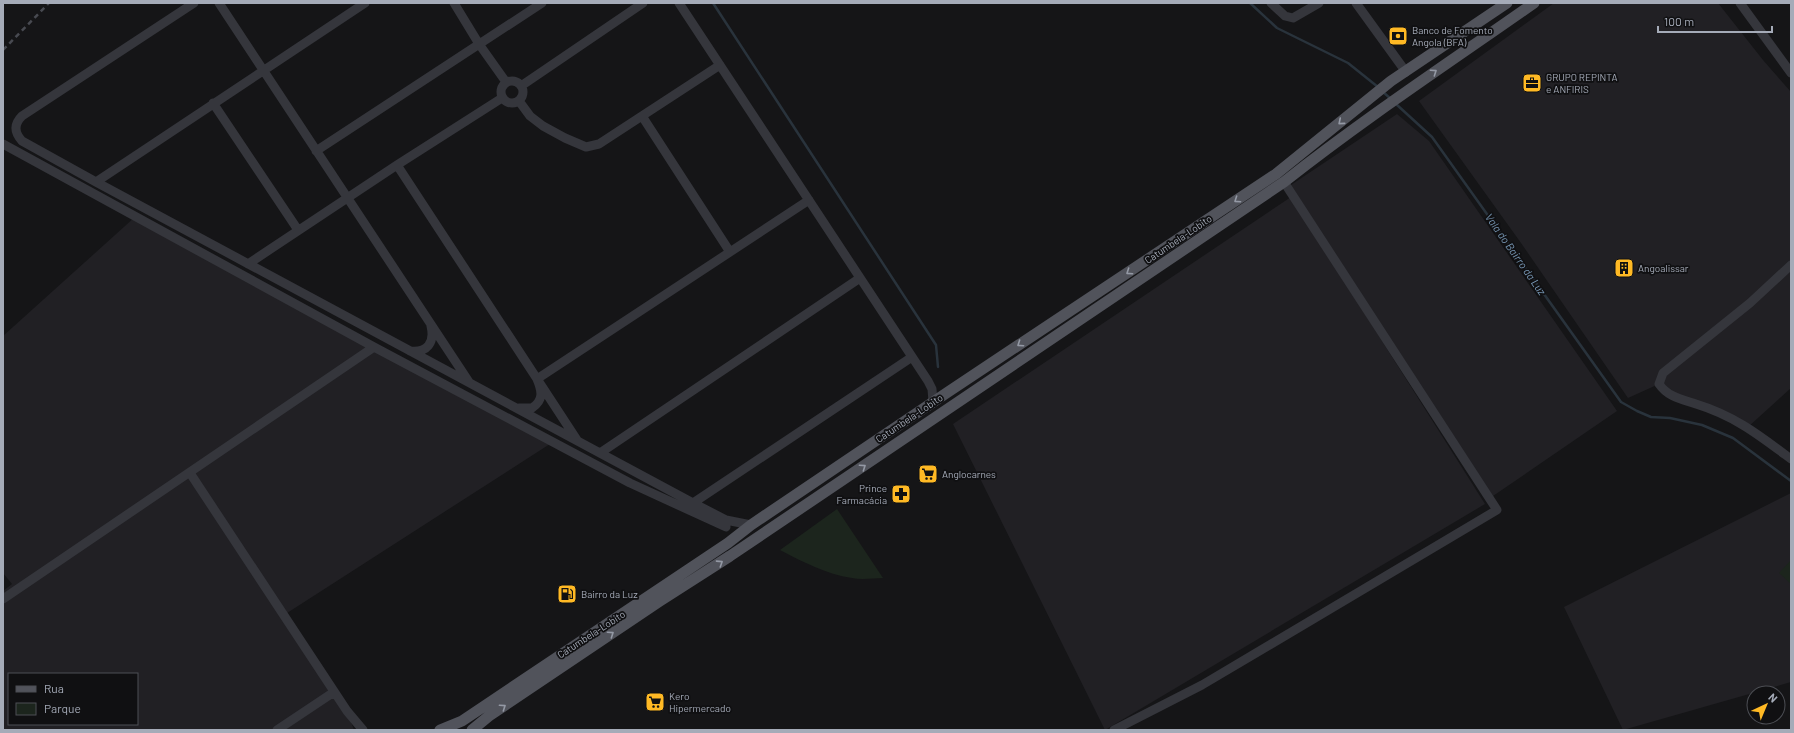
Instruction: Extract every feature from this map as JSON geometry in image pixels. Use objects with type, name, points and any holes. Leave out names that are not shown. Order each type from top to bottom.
[{"type":"main road","name":"Catumbela-Lobito","points":[[440,730],[462,721],[731,541],[751,525],[933,402],[1276,174],[1370,96],[1507,3]]},
{"type":"main road","name":"Catumbela-Lobito","points":[[472,730],[495,712],[660,601],[730,556],[1284,182],[1381,108],[1534,3]]},
{"type":"street","points":[[194,3],[22,116],[16,124],[16,132],[22,141],[693,503],[731,522],[751,525]]},
{"type":"street","points":[[219,3],[470,384]]},
{"type":"street","points":[[96,182],[365,3]]},
{"type":"street","points":[[454,3],[479,44],[506,82]]},
{"type":"street","points":[[316,151],[542,3]]},
{"type":"street","points":[[521,86],[643,3]]},
{"type":"street","points":[[679,3],[928,381],[932,389],[933,402]]},
{"type":"street","points":[[1271,3],[1282,14],[1294,18],[1319,3]]},
{"type":"street","points":[[1356,3],[1406,72]]},
{"type":"street","points":[[1740,3],[1791,73]]},
{"type":"street","points":[[519,101],[530,116],[543,126],[565,138],[586,146],[599,144],[720,65]]},
{"type":"street","points":[[506,82],[516,82],[521,86],[523,96],[519,101],[512,104],[508,103],[502,98],[501,87],[506,82]]},
{"type":"street","points":[[248,264],[397,165],[502,98]]},
{"type":"street","points":[[213,103],[298,230]]},
{"type":"street","points":[[642,116],[730,252]]},
{"type":"street","points":[[3,144],[374,347],[630,483],[726,527]]},
{"type":"street","points":[[397,165],[577,441]]},
{"type":"street","points":[[1114,730],[1202,685],[1497,510],[1284,182]]},
{"type":"street","points":[[537,379],[809,200]]},
{"type":"street","points":[[1791,265],[1750,303],[1664,373],[1659,384],[1665,392],[1713,409],[1748,427],[1791,459]]},
{"type":"street","points":[[600,453],[860,278]]},
{"type":"street","points":[[409,351],[422,351],[428,346],[432,340],[430,323]]},
{"type":"street","points":[[3,599],[374,347]]},
{"type":"street","points":[[693,503],[912,357]]},
{"type":"street","points":[[514,407],[526,409],[532,408],[541,399],[542,392],[537,379]]},
{"type":"street","points":[[928,381],[940,389],[948,392]]},
{"type":"street","points":[[190,473],[334,692],[363,730]]},
{"type":"street","points":[[720,517],[726,527],[731,541]]},
{"type":"street","points":[[277,730],[334,692]]},
{"type":"street","points":[[347,711],[354,730]]},
{"type":"shaded area","points":[[1554,3],[1718,3],[1763,60],[1791,92],[1791,388],[1748,427],[1683,400],[1659,384],[1628,398],[1521,243],[1419,101]]},
{"type":"shaded area","points":[[1397,114],[1429,141],[1617,411],[1493,496],[1291,185]]},
{"type":"shaded area","points":[[1291,197],[1485,504],[1105,730],[953,424]]},
{"type":"shaded area","points":[[135,217],[553,442],[284,615],[347,711],[354,730],[3,730],[3,591],[12,584],[3,573],[3,336]]},
{"type":"shaded area","points":[[1791,493],[1791,682],[1780,685],[1746,685],[1746,695],[1623,730],[1564,607]]},
{"type":"green space","points":[[837,509],[883,578],[856,579],[833,574],[780,550]]},
{"type":"green space","points":[[1791,560],[1791,584],[1779,573]]},
{"type":"waterway","points":[[713,3],[936,345],[938,367]]},
{"type":"waterway","name":"Vala do Bairro da Luz","points":[[1250,3],[1277,28],[1348,63],[1378,87]]},
{"type":"waterway","name":"Vala do Bairro da Luz","points":[[1383,92],[1391,99]]},
{"type":"waterway","name":"Vala do Bairro da Luz","points":[[1396,104],[1432,137],[1621,402],[1651,417],[1670,418],[1702,425],[1733,438],[1791,481]]},
{"type":"railway","points":[[3,50],[49,3]]},
{"type":"place","name":"Banco de Fomento Angola (BFA)","points":[[1398,36]]},
{"type":"place","name":"GRUPO REPINTA e ANFIRIS","points":[[1532,83]]},
{"type":"place","name":"Angoalissar","points":[[1624,268]]},
{"type":"place","name":"Anglocarnes","points":[[928,474]]},
{"type":"place","name":"Prince Farmacácia","points":[[901,494]]},
{"type":"place","name":"Bairro da Luz","points":[[567,594]]},
{"type":"place","name":"Kero Hipermercado","points":[[655,702]]}]
